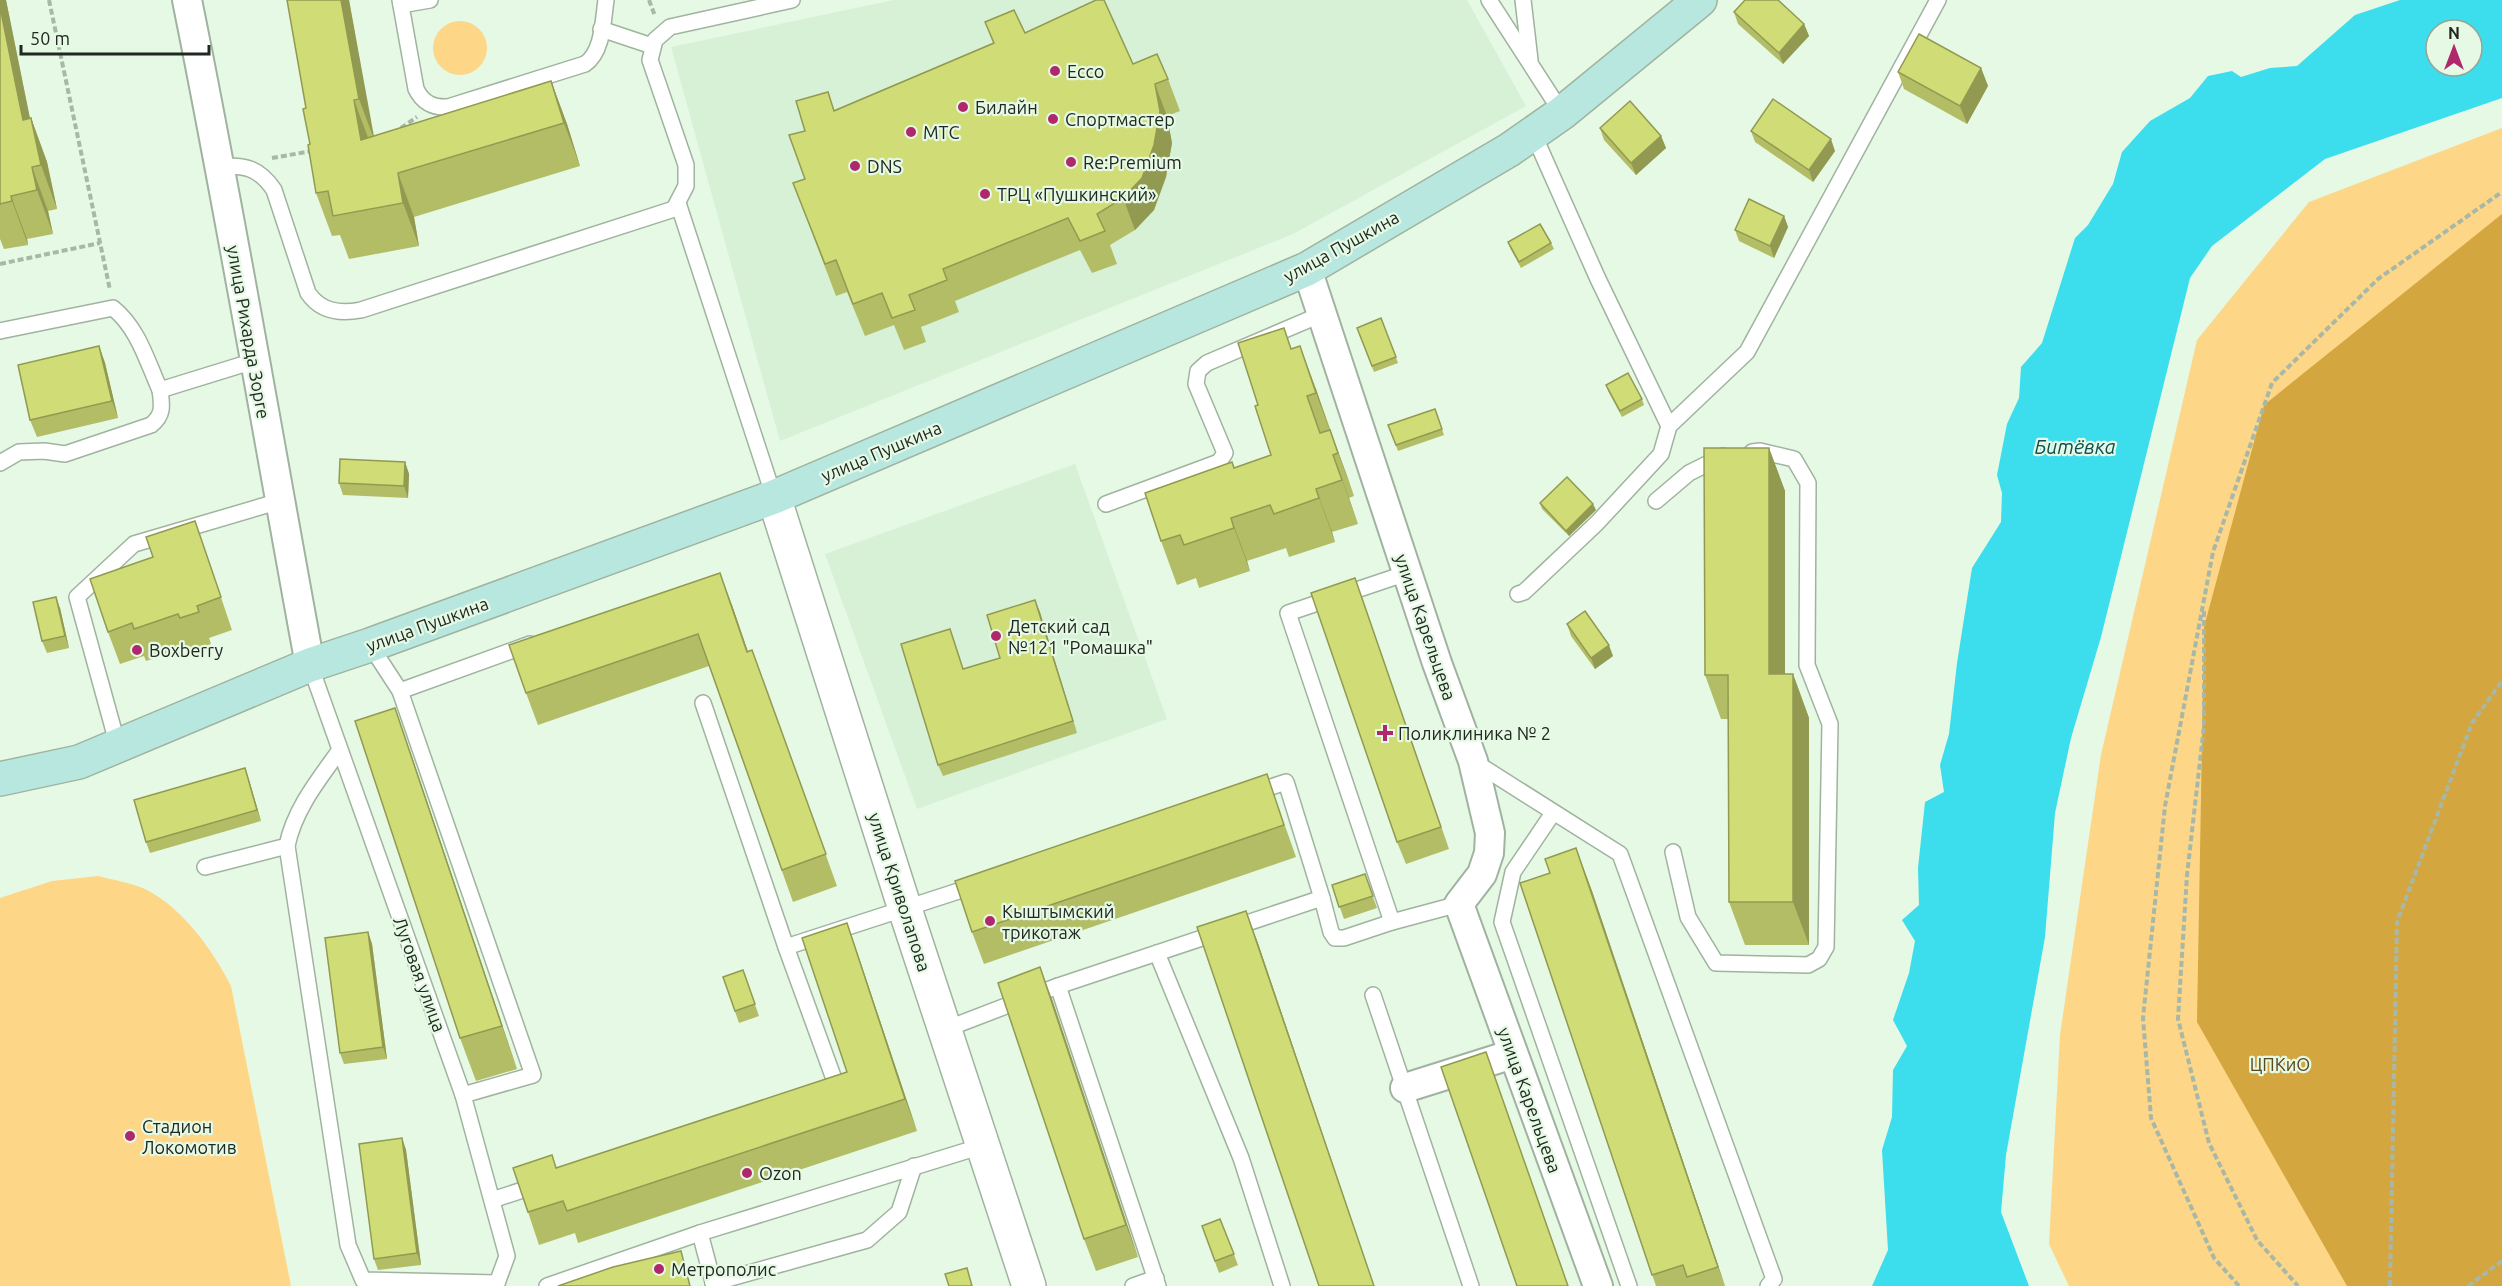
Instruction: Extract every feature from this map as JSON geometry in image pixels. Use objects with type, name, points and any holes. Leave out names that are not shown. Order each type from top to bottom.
[{"type":"main road","name":"улица Пушкина","points":[[0,779],[80,762],[310,665],[774,497],[1307,269],[1509,150],[1562,113],[1700,0]]},
{"type":"street","name":"улица Рихарда Зорге","points":[[187,0],[226,166],[254,361],[310,665]]},
{"type":"street","name":"улица Карельцева","points":[[1307,269],[1407,573],[1473,761],[1490,833],[1489,854],[1482,874],[1460,904],[1598,1286]]},
{"type":"street","name":"улица Криволапова","points":[[774,497],[904,909],[946,1029],[1029,1286]]},
{"type":"street","points":[[1405,1088],[1513,1054]]},
{"type":"lane","points":[[430,0],[401,3],[416,89],[425,102],[448,107],[585,64],[591,60],[597,50],[606,0]]},
{"type":"lane","points":[[226,166],[250,168],[266,179],[274,190],[308,293],[320,307],[339,312],[361,310],[674,209],[686,186],[686,165],[650,60],[652,45],[670,27],[792,0]]},
{"type":"lane","points":[[1489,0],[1562,113]]},
{"type":"lane","points":[[1523,0],[1531,66]]},
{"type":"lane","points":[[1518,594],[1524,592],[1597,524],[1661,454],[1668,426],[1747,352],[1938,0]]},
{"type":"lane","points":[[601,29],[652,45]]},
{"type":"lane","points":[[1533,133],[1598,279],[1668,426]]},
{"type":"lane","points":[[678,203],[774,497]]},
{"type":"lane","points":[[0,332],[113,308],[126,318],[134,330],[160,390],[162,412],[158,420],[151,425],[65,454],[44,451],[19,452],[0,463]]},
{"type":"lane","points":[[1106,504],[1219,462],[1224,453],[1196,384],[1198,371],[1207,363],[1322,314]]},
{"type":"lane","points":[[160,390],[254,361]]},
{"type":"lane","points":[[1656,501],[1689,473],[1721,456],[1760,451],[1794,459],[1808,483],[1807,665],[1830,724],[1827,947],[1819,959],[1808,965],[1716,963],[1688,917],[1673,852]]},
{"type":"lane","points":[[117,746],[77,597],[134,544],[280,501]]},
{"type":"lane","points":[[1392,922],[1288,613],[1407,573]]},
{"type":"lane","points":[[400,691],[547,638]]},
{"type":"lane","points":[[370,645],[400,691],[533,1075],[463,1095]]},
{"type":"lane","name":"Луговая улица","points":[[310,665],[463,1095],[507,1256],[497,1284]]},
{"type":"lane","points":[[703,703],[786,947],[838,1090],[816,1097]]},
{"type":"lane","points":[[340,750],[312,788],[290,832],[287,846],[348,1245],[363,1280],[497,1284]]},
{"type":"lane","points":[[1473,761],[1620,854],[1774,1279],[1768,1286]]},
{"type":"lane","points":[[1242,797],[1286,782],[1331,932],[1335,938],[1344,938],[1392,922],[1460,904]]},
{"type":"lane","points":[[1553,813],[1513,874],[1502,922],[1629,1286]]},
{"type":"lane","points":[[205,867],[287,846]]},
{"type":"lane","points":[[1482,874],[1513,874]]},
{"type":"lane","points":[[786,947],[995,879]]},
{"type":"lane","points":[[946,1029],[1058,986],[1322,898]]},
{"type":"lane","points":[[1157,953],[1241,1158],[1282,1286]]},
{"type":"lane","points":[[1058,986],[1157,1282],[1133,1286]]},
{"type":"lane","points":[[1373,995],[1471,1286]]},
{"type":"lane","points":[[548,1286],[700,1233],[982,1146]]},
{"type":"lane","points":[[700,1233],[714,1284],[867,1240],[899,1212],[914,1166]]},
{"type":"lane","points":[[492,1200],[548,1182]]},
{"type":"path","points":[[49,0],[113,308]]},
{"type":"path","points":[[397,131],[432,105]]},
{"type":"path","points":[[226,166],[322,150]]},
{"type":"path","points":[[2239,1286],[2214,1258],[2151,1118],[2143,1018],[2165,806],[2213,552],[2272,383],[2378,279],[2502,192]]},
{"type":"path","points":[[0,264],[100,243]]},
{"type":"path","points":[[2204,602],[2204,726],[2187,875],[2178,1019],[2209,1143],[2257,1239],[2298,1286]]},
{"type":"path","points":[[2390,1286],[2397,922],[2472,723],[2502,681]]},
{"type":"path","points":[[2468,1286],[2502,1261]]},
{"type":"shaded area","points":[[894,0],[1467,0],[1526,106],[1293,234],[780,441],[671,47]]},
{"type":"shaded area","name":"Детский сад №121 \"Ромашка\"","points":[[1075,464],[1167,719],[917,809],[825,554]]},
{"type":"green space","points":[[460,21],[470,23],[479,29],[485,38],[487,48],[485,58],[479,67],[470,73],[460,75],[450,73],[441,67],[435,58],[433,48],[435,38],[441,29],[450,23]]},
{"type":"green space","name":"ЦПКиО","points":[[2502,128],[2502,1286],[2069,1286],[2049,1244],[2060,1035],[2101,755],[2197,340],[2309,202]]},
{"type":"green space","name":"ЦПКиО","points":[[2502,214],[2502,1286],[2347,1286],[2197,1022],[2204,627],[2264,405]]},
{"type":"green space","name":"Стадион Локомотив","points":[[98,876],[147,890],[173,908],[206,945],[231,986],[291,1286],[0,1286],[0,898],[52,881]]},
{"type":"water","name":"Битёвка","points":[[2400,0],[2502,0],[2502,98],[2325,159],[2212,246],[2190,278],[2101,637],[2071,738],[2055,813],[2045,937],[2006,1155],[2001,1212],[2029,1286],[1872,1286],[1888,1250],[1882,1150],[1892,1117],[1893,1070],[1907,1046],[1893,1020],[1909,973],[1915,941],[1902,920],[1919,905],[1918,868],[1925,802],[1944,792],[1940,765],[1949,734],[1957,663],[1972,568],[2001,522],[2002,493],[1997,475],[2007,424],[2019,398],[2021,367],[2042,343],[2075,238],[2088,225],[2113,184],[2122,152],[2150,121],[2190,98],[2208,76],[2232,71],[2241,77],[2270,68],[2297,66],[2355,15]]},
{"type":"building","points":[[287,0],[341,0],[359,99],[354,100],[361,140],[551,81],[564,123],[398,173],[403,203],[333,216],[328,191],[316,193],[303,109],[306,108]]},
{"type":"building","name":"ТРЦ «Пушкинский»","points":[[1096,0],[1104,0],[1133,64],[1157,54],[1168,79],[1155,84],[1160,111],[1154,145],[1142,178],[1123,198],[1097,214],[1105,231],[1080,241],[1068,218],[943,269],[947,280],[909,295],[915,310],[892,318],[882,293],[853,304],[836,260],[825,264],[793,183],[805,179],[789,135],[805,131],[796,101],[828,92],[834,111],[994,43],[985,22],[1014,10],[1025,33]]},
{"type":"building","points":[[1745,0],[1778,0],[1804,24],[1779,53],[1734,12]]},
{"type":"building","points":[[0,7],[23,120],[31,118],[41,165],[32,167],[37,190],[11,196],[12,201],[0,204]]},
{"type":"building","points":[[1919,34],[1981,68],[1960,106],[1898,72]]},
{"type":"building","points":[[1773,99],[1831,139],[1809,170],[1751,131]]},
{"type":"building","points":[[1630,101],[1661,136],[1631,163],[1600,128]]},
{"type":"building","points":[[1749,199],[1784,216],[1770,246],[1735,230]]},
{"type":"building","points":[[1540,224],[1551,243],[1519,262],[1508,242]]},
{"type":"building","points":[[1381,318],[1396,357],[1372,366],[1357,328]]},
{"type":"building","points":[[1284,328],[1291,349],[1300,346],[1316,393],[1307,396],[1320,433],[1330,430],[1338,453],[1333,455],[1342,480],[1316,489],[1319,498],[1274,514],[1270,505],[1231,518],[1234,528],[1184,545],[1180,535],[1161,541],[1145,493],[1232,462],[1234,468],[1271,455],[1238,343]]},
{"type":"building","points":[[99,346],[112,401],[30,420],[18,365]]},
{"type":"building","points":[[1628,373],[1642,399],[1620,411],[1606,385]]},
{"type":"building","points":[[1435,409],[1442,429],[1396,445],[1388,425]]},
{"type":"building","points":[[1704,448],[1769,448],[1769,674],[1793,674],[1793,902],[1729,902],[1728,675],[1705,675]]},
{"type":"building","points":[[340,459],[405,462],[404,486],[339,483]]},
{"type":"building","points":[[1567,477],[1593,504],[1566,531],[1540,503]]},
{"type":"building","points":[[195,521],[221,597],[197,606],[199,612],[180,618],[178,614],[134,629],[132,623],[108,632],[90,579],[153,557],[146,537]]},
{"type":"building","points":[[720,573],[747,652],[752,650],[826,854],[782,870],[698,634],[526,693],[509,645]]},
{"type":"building","name":"Поликлиника № 2","points":[[1355,578],[1441,827],[1397,842],[1311,593]]},
{"type":"building","points":[[56,597],[65,636],[42,641],[33,602]]},
{"type":"building","points":[[1035,600],[1073,721],[938,765],[901,644],[950,629],[963,669],[1000,658],[987,615]]},
{"type":"building","points":[[1585,611],[1609,645],[1591,658],[1567,624]]},
{"type":"building","points":[[395,708],[502,1026],[460,1038],[355,721]]},
{"type":"building","points":[[245,768],[257,810],[146,842],[134,800]]},
{"type":"building","points":[[1267,774],[1284,825],[972,932],[955,881]]},
{"type":"building","points":[[1576,848],[1718,1267],[1687,1277],[1683,1265],[1652,1275],[1520,883],[1550,873],[1545,859]]},
{"type":"building","points":[[1365,874],[1373,896],[1339,907],[1332,885]]},
{"type":"building","points":[[1246,911],[1374,1286],[1319,1286],[1197,927]]},
{"type":"building","points":[[847,923],[905,1099],[567,1211],[563,1201],[528,1212],[513,1168],[552,1155],[556,1168],[847,1072],[802,938]]},
{"type":"building","points":[[368,932],[383,1047],[340,1053],[325,938]]},
{"type":"building","points":[[1040,967],[1126,1225],[1084,1239],[998,983]]},
{"type":"building","points":[[743,970],[755,1004],[735,1011],[723,977]]},
{"type":"building","points":[[1486,1052],[1568,1286],[1517,1286],[1441,1067]]},
{"type":"building","points":[[402,1138],[417,1253],[374,1259],[359,1144]]},
{"type":"building","points":[[1220,1219],[1234,1254],[1215,1261],[1202,1226]]},
{"type":"building","name":"Метрополис","points":[[681,1251],[690,1286],[558,1286],[613,1267]]},
{"type":"building","points":[[967,1268],[972,1286],[949,1286],[945,1274]]},
{"type":"place","name":"Ecco","points":[[1055,71]]},
{"type":"place","name":"Билайн","points":[[963,107]]},
{"type":"place","name":"Спортмастер","points":[[1053,119]]},
{"type":"place","name":"МТС","points":[[911,132]]},
{"type":"place","name":"Re:Premium","points":[[1071,162]]},
{"type":"place","name":"DNS","points":[[855,166]]},
{"type":"place","name":"ТРЦ «Пушкинский»","points":[[985,194]]},
{"type":"place","name":"Детский сад №121 \"Ромашка\"","points":[[996,636]]},
{"type":"place","name":"Boxberry","points":[[137,650]]},
{"type":"place","name":"Поликлиника № 2","points":[[1385,733]]},
{"type":"place","name":"Кыштымский трикотаж","points":[[990,921]]},
{"type":"place","name":"Стадион Локомотив","points":[[130,1136]]},
{"type":"place","name":"Ozon","points":[[747,1173]]},
{"type":"place","name":"Метрополис","points":[[659,1269]]}]
